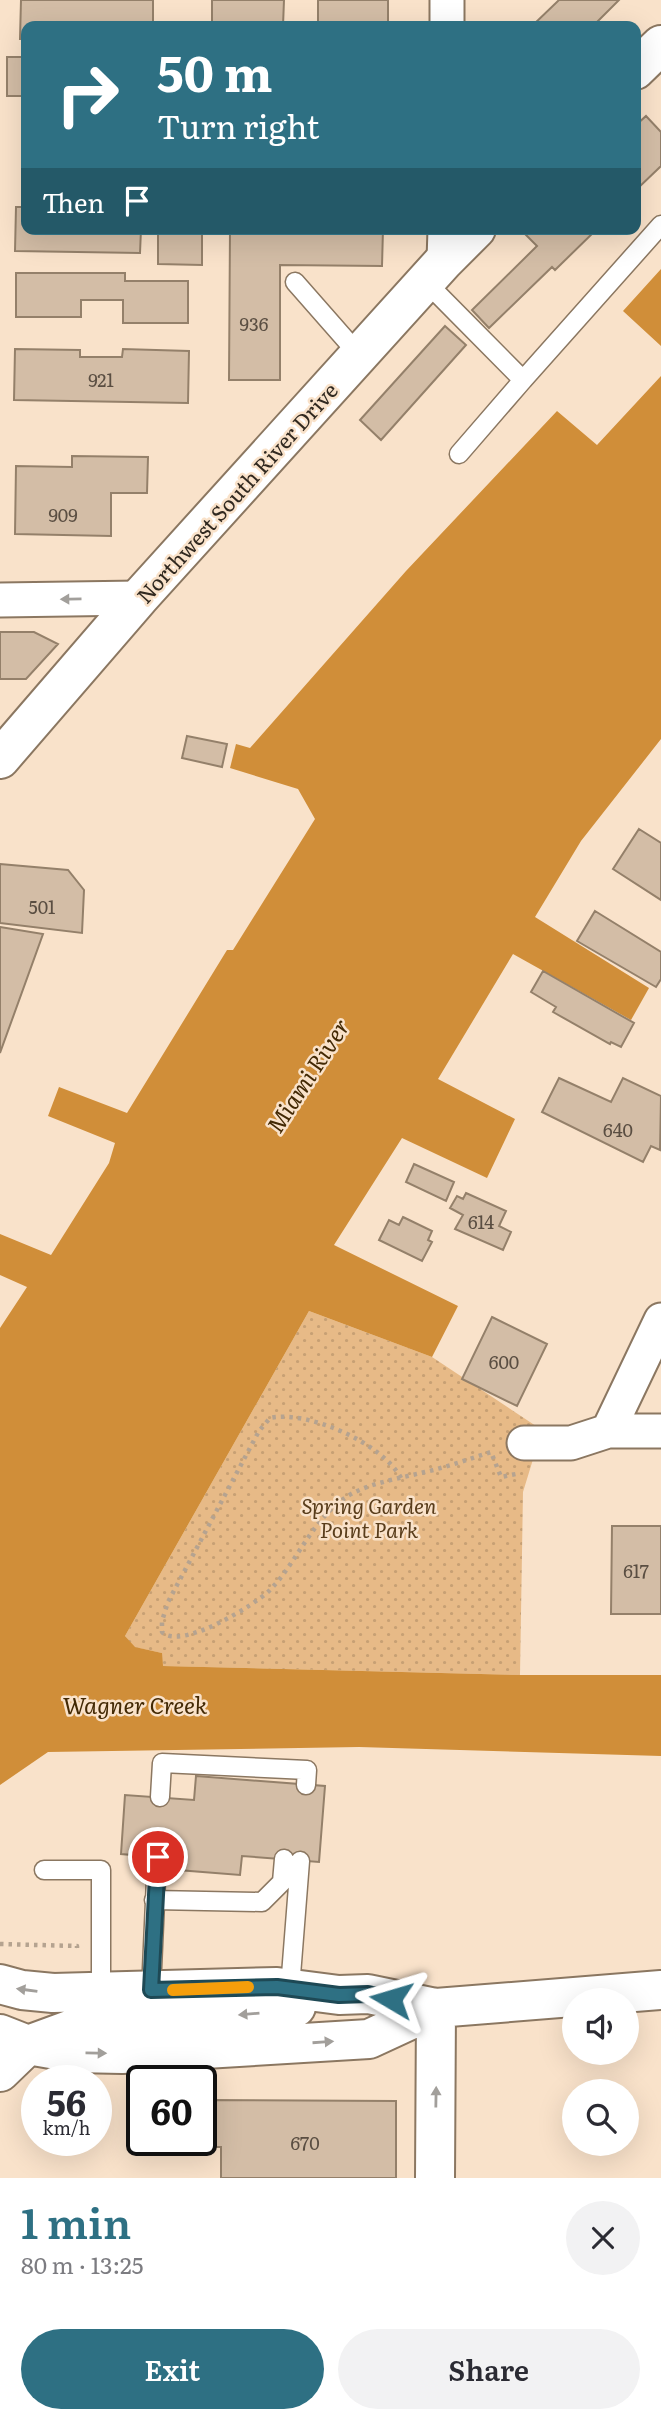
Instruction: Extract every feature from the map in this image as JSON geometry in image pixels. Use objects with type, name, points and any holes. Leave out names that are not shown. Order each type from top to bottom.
[{"type":"main road","points":[[641,64],[661,45]]},
{"type":"main road","name":"Northwest South River Drive","points":[[0,759],[139,598],[360,356],[438,257],[468,235]]},
{"type":"main road","points":[[0,1984],[22,1990],[53,1993],[277,1987],[339,1995],[368,1994],[436,2008],[661,1990]]},
{"type":"main road","points":[[14,2040],[69,2030],[277,2012],[339,1995]]},
{"type":"main road","points":[[14,2040],[74,2053],[122,2054],[369,2039],[436,2008]]},
{"type":"main road","points":[[435,2178],[436,2008]]},
{"type":"main road","points":[[0,2072],[14,2040]]},
{"type":"street","points":[[447,0],[447,21]]},
{"type":"street","points":[[0,600],[139,598]]},
{"type":"street","points":[[608,1431],[661,1320]]},
{"type":"street","points":[[525,1457],[608,1431],[661,1431]]},
{"type":"lane","points":[[459,454],[661,225]]},
{"type":"lane","points":[[438,257],[523,380]]},
{"type":"lane","points":[[295,282],[360,356]]},
{"type":"lane","points":[[160,1797],[162,1763],[307,1770],[306,1785]]},
{"type":"lane","points":[[151,1990],[158,1857]]},
{"type":"lane","points":[[154,1900],[262,1902],[282,1882],[292,1860],[295,1930],[290,1988]]},
{"type":"lane","points":[[44,1870],[101,1870],[101,1992]]},
{"type":"path","points":[[401,1478],[388,1461],[355,1438],[308,1420],[270,1418],[259,1431],[169,1602],[162,1621],[162,1632],[171,1638],[188,1636],[212,1627],[261,1598],[279,1579],[307,1539],[336,1506],[353,1493],[491,1452],[501,1477],[525,1457]]},
{"type":"path","points":[[0,1944],[77,1945],[77,1957]]},
{"type":"green space","name":"Spring Garden Point Park","points":[[309,1311],[432,1357],[542,1430],[523,1492],[520,1675],[162,1666],[162,1653],[134,1647],[125,1636]]},
{"type":"water","points":[[661,269],[661,346],[623,311]]},
{"type":"water","points":[[661,376],[661,739],[581,841],[535,917],[649,988],[631,1020],[513,954],[438,1079],[515,1119],[487,1178],[402,1138],[334,1245],[458,1306],[432,1357],[309,1311],[125,1636],[135,1647],[162,1653],[163,1666],[520,1675],[661,1675],[661,1756],[359,1747],[48,1752],[0,1785],[0,1328],[27,1287],[0,1275],[0,1234],[51,1255],[109,1163],[115,1143],[48,1116],[59,1087],[127,1113],[227,950],[233,950],[315,819],[298,789],[230,768],[236,744],[250,748],[406,571],[557,411],[597,445]]},
{"type":"building","points":[[21,0],[153,0],[153,21],[21,21],[20,39]]},
{"type":"building","points":[[212,0],[284,0],[283,21],[212,21]]},
{"type":"building","points":[[318,0],[388,0],[388,21],[318,21]]},
{"type":"building","points":[[559,0],[619,0],[598,21],[537,21]]},
{"type":"building","points":[[7,57],[21,57],[21,96],[7,96]]},
{"type":"building","points":[[646,116],[661,132],[661,166],[641,185],[641,121]]},
{"type":"building","points":[[16,207],[21,207],[21,235],[141,235],[140,253],[15,251]]},
{"type":"building","points":[[158,235],[202,235],[202,265],[158,264]]},
{"type":"building","points":[[230,235],[383,235],[382,266],[280,265],[280,380],[229,380]]},
{"type":"building","points":[[526,235],[591,235],[555,270],[552,267],[489,328],[472,310],[537,246]]},
{"type":"building","points":[[16,273],[125,273],[125,281],[188,281],[188,323],[123,323],[123,300],[81,300],[81,317],[16,317]]},
{"type":"building","points":[[445,326],[466,345],[381,440],[360,420]]},
{"type":"building","points":[[15,349],[80,350],[80,357],[122,357],[123,349],[189,351],[188,403],[14,400]]},
{"type":"building","points":[[72,456],[148,457],[147,493],[111,493],[111,536],[15,534],[16,466],[72,467]]},
{"type":"building","points":[[0,632],[34,632],[58,644],[26,679],[0,679]]},
{"type":"building","points":[[187,736],[227,744],[222,767],[182,758]]},
{"type":"building","points":[[639,829],[661,843],[661,900],[613,869]]},
{"type":"building","points":[[0,864],[68,870],[84,890],[82,933],[0,923]]},
{"type":"building","points":[[595,911],[661,952],[661,979],[656,987],[577,941]]},
{"type":"building","points":[[0,927],[43,934],[0,1053]]},
{"type":"building","points":[[543,971],[634,1023],[621,1047],[611,1042],[610,1044],[553,1012],[556,1007],[531,992]]},
{"type":"building","points":[[559,1078],[611,1102],[623,1078],[661,1096],[660,1150],[651,1146],[643,1162],[542,1112]]},
{"type":"building","points":[[414,1164],[454,1182],[446,1201],[406,1182]]},
{"type":"building","points":[[466,1193],[506,1211],[499,1226],[511,1232],[503,1250],[455,1229],[463,1215],[450,1208],[457,1196],[463,1199]]},
{"type":"building","points":[[403,1217],[432,1231],[428,1240],[432,1242],[422,1261],[379,1240],[389,1220],[399,1225]]},
{"type":"building","points":[[492,1317],[547,1344],[517,1406],[462,1379]]},
{"type":"building","points":[[612,1526],[661,1526],[661,1614],[611,1614]]},
{"type":"building","points":[[196,1776],[325,1786],[319,1862],[242,1856],[240,1875],[178,1870],[179,1859],[121,1854],[125,1795],[194,1800]]},
{"type":"building","points":[[217,2100],[396,2101],[396,2178],[221,2178],[221,2147],[217,2147]]},
{"type":"slow traffic","points":[[173,1990],[248,1987]]},
{"type":"route","points":[[158,1857],[151,1990],[277,1987],[339,1995],[368,1994],[391,1999]]},
{"type":"water label","name":"Miami River","points":[[307,1075]]},
{"type":"water label","name":"Wagner Creek","points":[[135,1704]]}]
